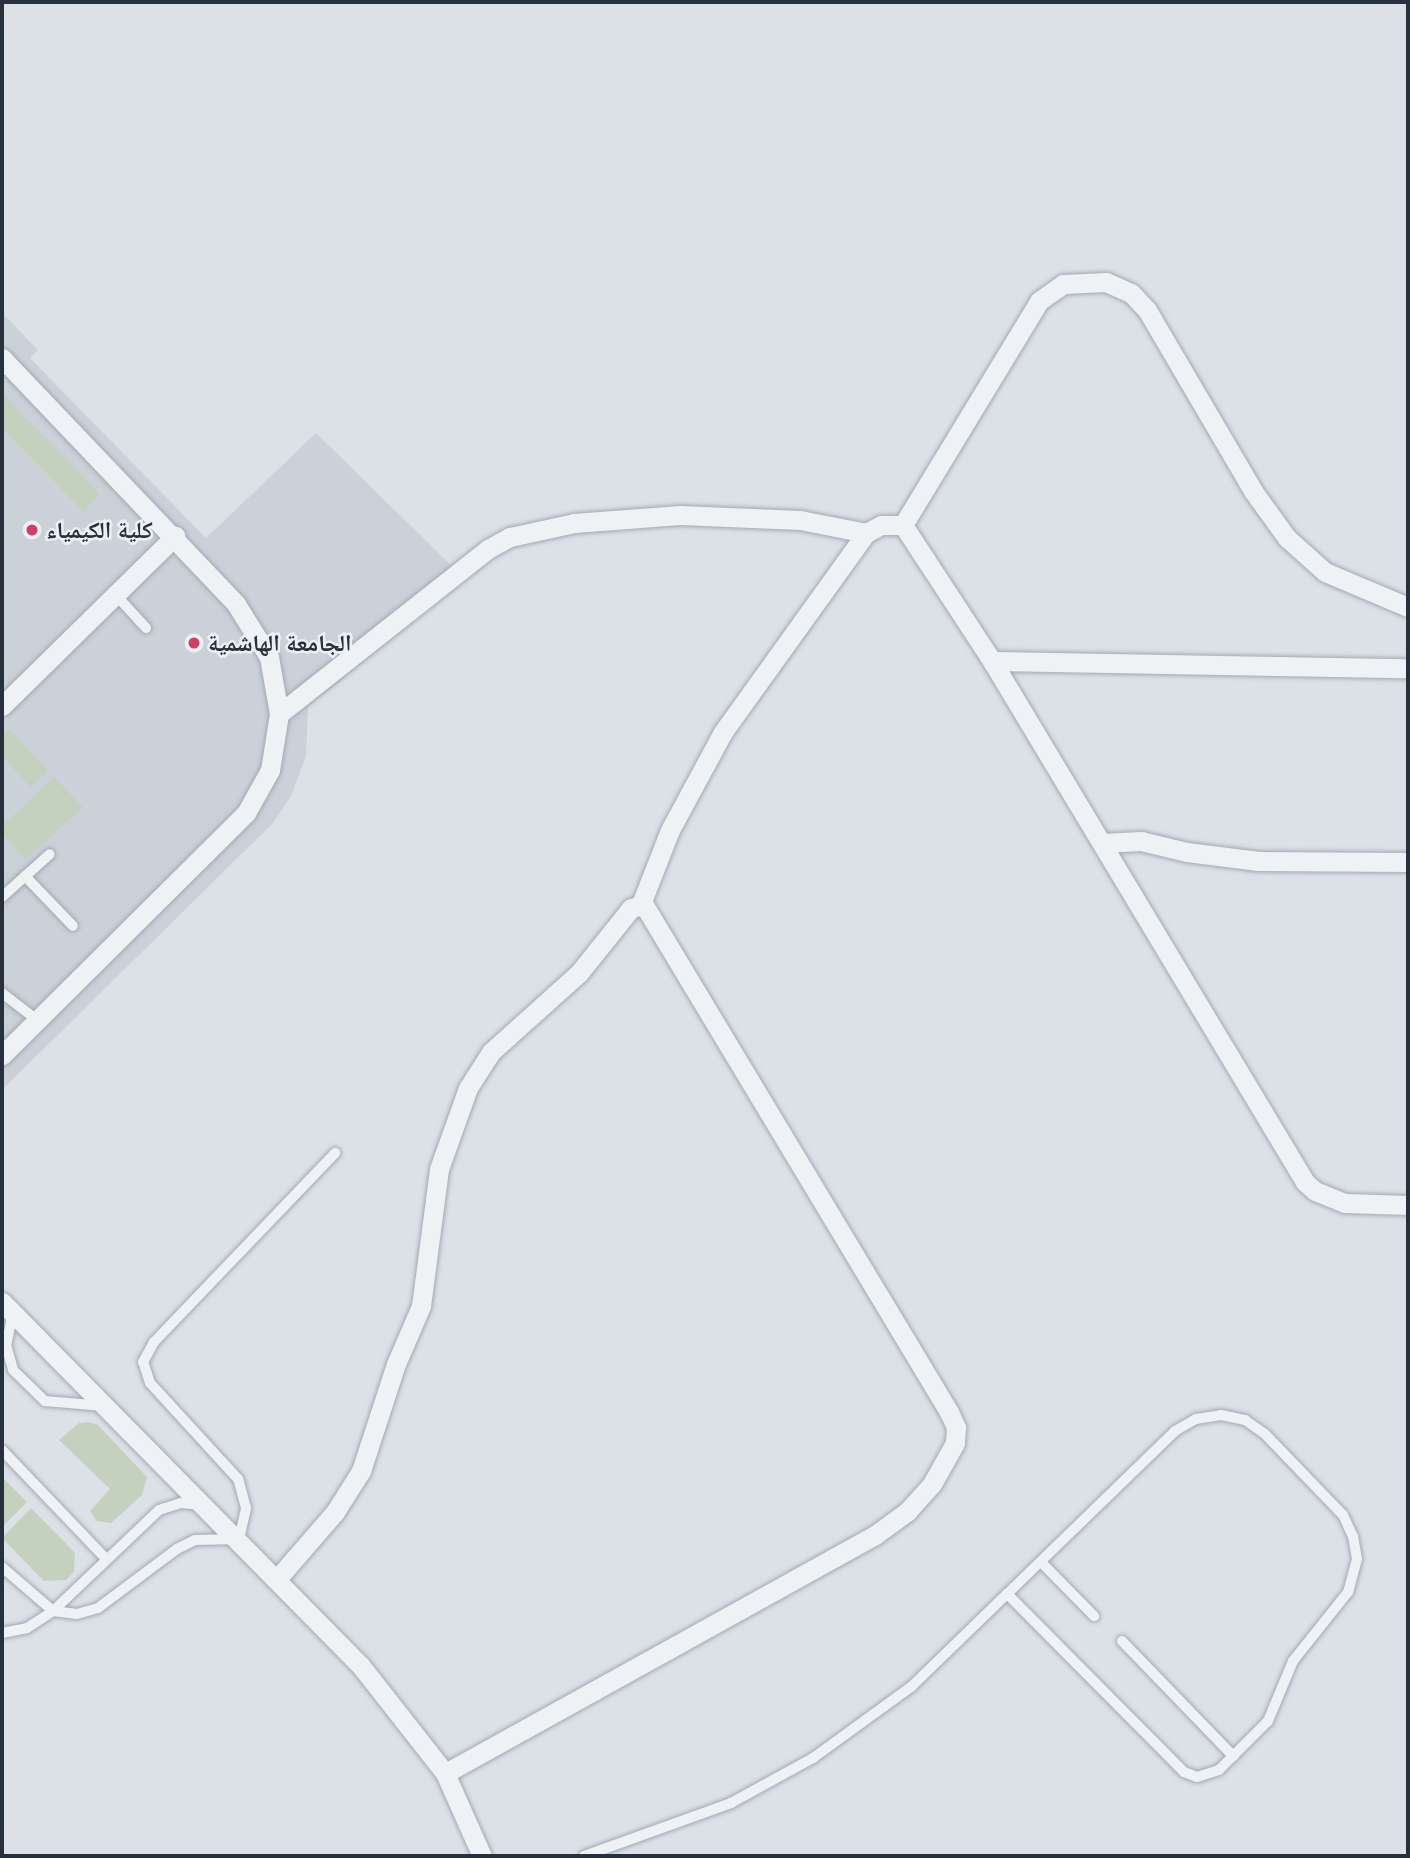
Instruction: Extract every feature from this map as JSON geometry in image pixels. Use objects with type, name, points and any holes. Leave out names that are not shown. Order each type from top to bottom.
[{"type":"street","points":[[903,525],[1039,301],[1063,284],[1106,282],[1131,293],[1147,310],[1253,491],[1287,538],[1325,572],[1408,607]]},
{"type":"street","points":[[2,358],[175,536],[257,632],[277,685],[279,714],[270,770],[246,813],[2,1055]]},
{"type":"street","points":[[279,714],[488,549],[510,537],[574,523],[680,515],[800,520],[866,533]]},
{"type":"street","points":[[277,1579],[335,1512],[361,1471],[396,1364],[421,1306],[439,1169],[468,1088],[491,1052],[579,973],[631,908],[641,904],[670,830],[723,732],[866,533],[881,524],[903,525]]},
{"type":"street","points":[[903,525],[992,661],[1305,1182],[1315,1191],[1345,1203],[1408,1205]]},
{"type":"street","points":[[2,706],[175,536]]},
{"type":"street","points":[[992,661],[1408,668]]},
{"type":"street","points":[[1102,843],[1141,841],[1200,855],[1258,861],[1408,862]]},
{"type":"street","points":[[445,1773],[875,1535],[908,1511],[932,1484],[955,1443],[956,1427],[949,1412],[652,914],[641,904]]},
{"type":"street","points":[[7,1307],[207,1506],[361,1666],[445,1773],[482,1856]]},
{"type":"lane","points":[[114,594],[146,628]]},
{"type":"lane","points":[[2,897],[50,854]]},
{"type":"lane","points":[[25,876],[73,926]]},
{"type":"lane","points":[[2,992],[37,1020]]},
{"type":"lane","points":[[2,1567],[53,1611],[77,1614],[98,1608],[177,1549],[195,1540],[239,1539],[246,1508],[238,1479],[150,1383],[143,1362],[154,1342],[335,1153]]},
{"type":"lane","points":[[7,1307],[5,1345],[8,1362],[38,1396],[54,1404],[107,1406]]},
{"type":"lane","points":[[584,1856],[731,1802],[813,1758],[912,1686],[1007,1594],[1185,1424],[1221,1415],[1245,1420],[1265,1434],[1343,1515],[1356,1547],[1356,1570],[1342,1601],[1293,1661],[1268,1721],[1233,1756],[1205,1777],[1184,1772],[1007,1594]]},
{"type":"lane","points":[[2,1450],[106,1559]]},
{"type":"lane","points":[[2,1633],[27,1628],[53,1611],[159,1510],[181,1503],[207,1506]]},
{"type":"lane","points":[[1041,1562],[1094,1616]]},
{"type":"lane","points":[[1122,1641],[1233,1756]]},
{"type":"shaded area","name":"الجامعة الهاشمية","points":[[2,313],[38,350],[30,358],[206,538],[316,433],[465,579],[308,707],[306,756],[291,796],[273,823],[2,1090]]},
{"type":"green space","points":[[2,393],[100,494],[83,511],[2,428]]},
{"type":"green space","points":[[9,729],[48,771],[30,787],[2,756],[2,736]]},
{"type":"green space","points":[[54,777],[83,807],[26,859],[2,834],[2,826]]},
{"type":"green space","points":[[79,1423],[98,1425],[147,1477],[142,1495],[111,1523],[97,1521],[90,1511],[110,1489],[59,1440]]},
{"type":"green space","points":[[2,1477],[27,1502],[2,1527]]},
{"type":"green space","points":[[31,1508],[75,1553],[74,1572],[66,1580],[44,1581],[2,1538]]},
{"type":"place","name":"كلية الكيمياء","points":[[32,530]]},
{"type":"place","name":"الجامعة الهاشمية","points":[[194,643]]}]
